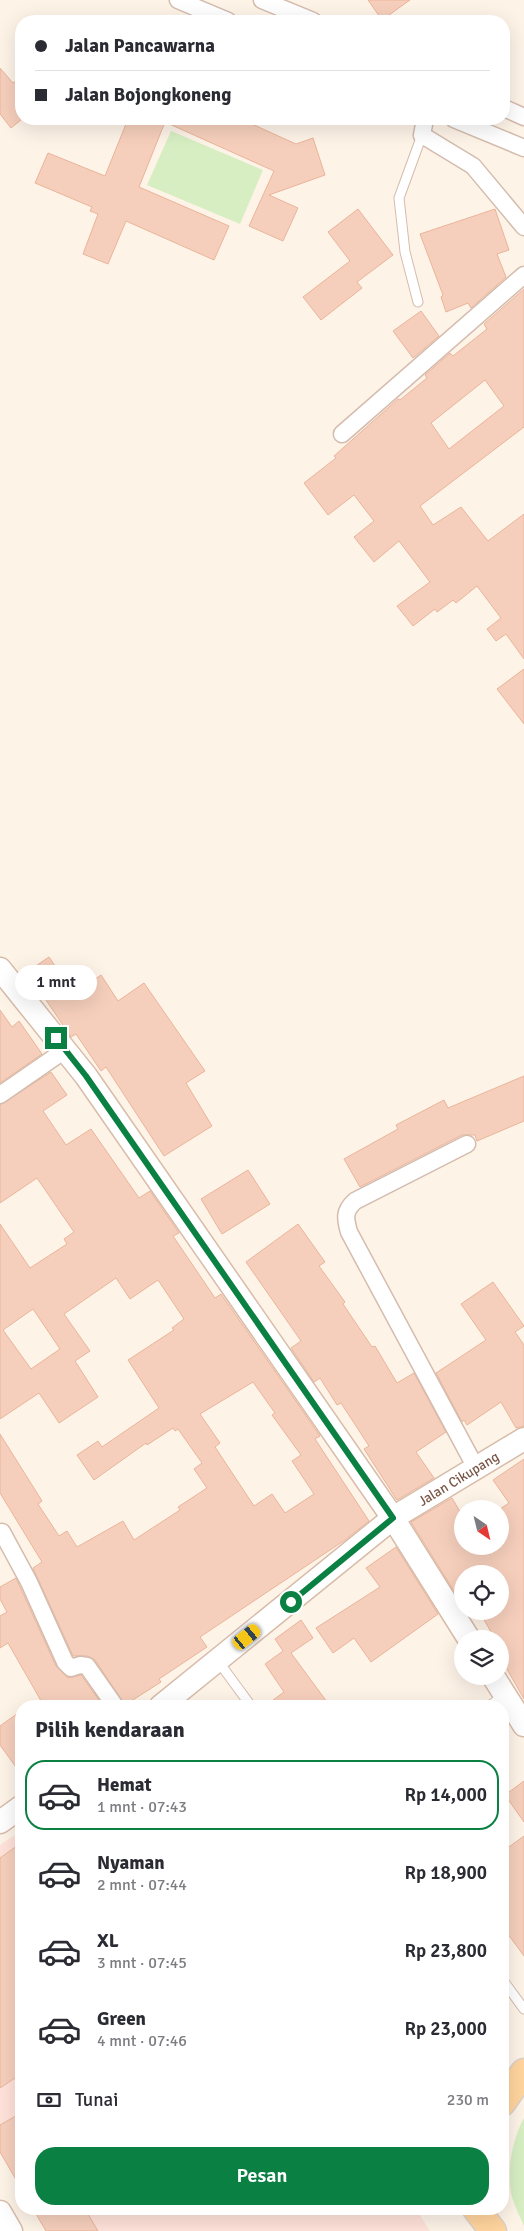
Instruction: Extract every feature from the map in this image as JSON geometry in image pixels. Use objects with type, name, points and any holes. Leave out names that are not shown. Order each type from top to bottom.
[{"type":"main road","points":[[0,969],[65,1050],[393,1518],[463,1630]]},
{"type":"main road","name":"Jalan Cikupang","points":[[169,1700],[393,1518],[524,1440]]},
{"type":"main road","points":[[509,1707],[524,1725]]},
{"type":"main road","points":[[0,1822],[15,1811]]},
{"type":"main road","points":[[509,2079],[524,2070]]},
{"type":"main road","points":[[509,2092],[524,2070]]},
{"type":"main road","points":[[0,2212],[11,2231]]},
{"type":"street","points":[[178,0],[214,15]]},
{"type":"street","points":[[262,0],[298,15]]},
{"type":"street","points":[[510,111],[524,117]]},
{"type":"street","points":[[468,125],[524,148]]},
{"type":"street","points":[[424,127],[473,166],[524,228]]},
{"type":"street","points":[[342,434],[524,275]]},
{"type":"street","points":[[0,1095],[65,1050]]},
{"type":"street","points":[[467,1144],[355,1201],[347,1209],[346,1218],[349,1232],[476,1468]]},
{"type":"street","points":[[2,1532],[29,1582],[65,1662],[71,1668],[80,1665],[87,1666],[111,1700]]},
{"type":"lane","points":[[418,302],[405,252],[399,198],[424,127]]},
{"type":"lane","points":[[218,1661],[247,1700]]},
{"type":"lane","points":[[509,1989],[524,2009]]},
{"type":"shaded area","points":[[15,1835],[15,2155],[0,2128],[0,1845]]},
{"type":"shaded area","points":[[48,2215],[420,2215],[430,2231],[57,2231]]},
{"type":"green space","points":[[171,131],[263,170],[240,224],[147,185]]},
{"type":"green space","points":[[524,2118],[524,2226],[512,2197],[510,2167],[513,2146]]},
{"type":"building","points":[[368,0],[410,0],[389,15],[378,15]]},
{"type":"building","points":[[0,68],[13,83],[15,82],[15,125],[11,128],[0,114]]},
{"type":"building","points":[[126,125],[164,125],[139,187],[229,226],[214,260],[126,221],[108,264],[83,254],[98,214],[90,211],[92,207],[35,183],[48,153],[105,176]]},
{"type":"building","points":[[172,125],[254,125],[296,144],[313,138],[325,175],[269,195],[298,208],[283,241],[249,226],[274,171]]},
{"type":"building","points":[[358,209],[393,255],[357,282],[362,288],[321,320],[303,297],[350,261],[328,232]]},
{"type":"building","points":[[495,209],[509,250],[497,254],[506,277],[471,308],[468,303],[446,312],[441,297],[443,295],[420,234]]},
{"type":"building","points":[[524,289],[524,427],[420,506],[433,525],[461,507],[488,541],[524,514],[524,659],[506,634],[496,641],[487,629],[501,618],[477,586],[456,603],[453,600],[437,612],[435,609],[413,626],[397,606],[430,582],[399,541],[374,562],[354,537],[374,521],[354,495],[328,515],[304,483],[336,458],[334,456],[398,399],[400,400],[427,378],[425,375],[450,353],[453,356],[487,329],[484,324]],"holes":[[[485,380],[504,406],[449,449],[431,423]]]},
{"type":"building","points":[[421,311],[439,336],[413,358],[393,331]]},
{"type":"building","points":[[524,669],[524,724],[497,689]]},
{"type":"building","points":[[49,957],[74,994],[101,975],[118,1001],[144,983],[205,1071],[186,1083],[212,1126],[164,1156],[106,1067],[101,1071],[76,1034],[71,1037],[27,972]]},
{"type":"building","points":[[0,1010],[12,1027],[19,1021],[42,1054],[0,1083]]},
{"type":"building","points":[[51,1072],[67,1095],[43,1111],[66,1145],[91,1129],[139,1198],[150,1191],[179,1233],[173,1236],[215,1298],[221,1294],[320,1436],[315,1439],[369,1521],[345,1540],[200,1637],[207,1647],[159,1679],[161,1682],[133,1700],[122,1700],[95,1660],[88,1656],[73,1656],[33,1568],[42,1562],[0,1493],[0,1434],[42,1501],[38,1504],[59,1536],[67,1531],[77,1547],[123,1521],[134,1540],[180,1510],[178,1507],[207,1488],[194,1469],[202,1463],[178,1429],[175,1431],[173,1428],[147,1445],[146,1443],[94,1480],[77,1455],[98,1441],[102,1447],[159,1408],[128,1360],[174,1330],[172,1328],[184,1319],[158,1280],[130,1299],[116,1278],[64,1314],[90,1351],[75,1361],[98,1397],[59,1423],[39,1393],[0,1419],[0,1224],[30,1268],[67,1244],[64,1239],[74,1232],[37,1178],[0,1203],[0,1105]],"holes":[[[33,1309],[60,1349],[31,1369],[3,1330]],[[253,1382],[275,1413],[272,1415],[301,1455],[292,1461],[314,1494],[285,1513],[272,1494],[254,1506],[215,1447],[220,1443],[200,1414]]]},
{"type":"building","points":[[524,1076],[524,1121],[477,1141],[475,1135],[462,1135],[360,1187],[344,1159],[398,1129],[396,1125],[444,1100],[448,1108]]},
{"type":"building","points":[[248,1170],[270,1204],[222,1234],[201,1199]]},
{"type":"building","points":[[298,1224],[325,1262],[319,1266],[345,1302],[343,1304],[372,1347],[375,1346],[397,1383],[414,1373],[446,1432],[416,1452],[434,1478],[397,1500],[364,1449],[369,1446],[341,1403],[337,1405],[320,1378],[314,1382],[291,1348],[301,1341],[246,1262]]},
{"type":"building","points":[[493,1282],[524,1326],[515,1332],[524,1345],[524,1426],[516,1428],[501,1402],[467,1425],[464,1420],[462,1422],[436,1373],[486,1340],[461,1304]]},
{"type":"building","points":[[524,1459],[524,1699],[509,1673],[509,1630],[490,1630],[484,1620],[509,1620],[509,1565],[454,1565],[454,1591],[411,1522],[452,1498],[454,1501],[454,1555],[509,1555],[509,1500],[507,1500],[493,1480]]},
{"type":"building","points":[[396,1547],[438,1614],[371,1662],[354,1638],[333,1653],[316,1628],[380,1587],[366,1568]]},
{"type":"building","points":[[16,1578],[56,1666],[68,1678],[81,1675],[99,1700],[41,1700],[8,1643],[0,1648],[0,1616],[7,1612],[0,1599],[0,1587]]},
{"type":"building","points":[[301,1620],[313,1638],[291,1653],[326,1700],[273,1700],[284,1692],[265,1664],[283,1651],[275,1639]]},
{"type":"building","points":[[15,1715],[15,1766],[0,1745],[0,1726]]},
{"type":"building","points":[[524,1781],[524,1822],[509,1801],[509,1792]]},
{"type":"building","points":[[524,1836],[524,1956],[509,1936],[509,1847]]},
{"type":"building","points":[[15,1847],[15,2078],[0,2088],[0,1858]]},
{"type":"building","points":[[15,2116],[15,2178],[0,2152],[0,2125]]},
{"type":"building","points":[[37,2215],[89,2215],[98,2231],[46,2231]]},
{"type":"route","points":[[56,1038],[86,1076],[393,1518],[291,1602]]}]
